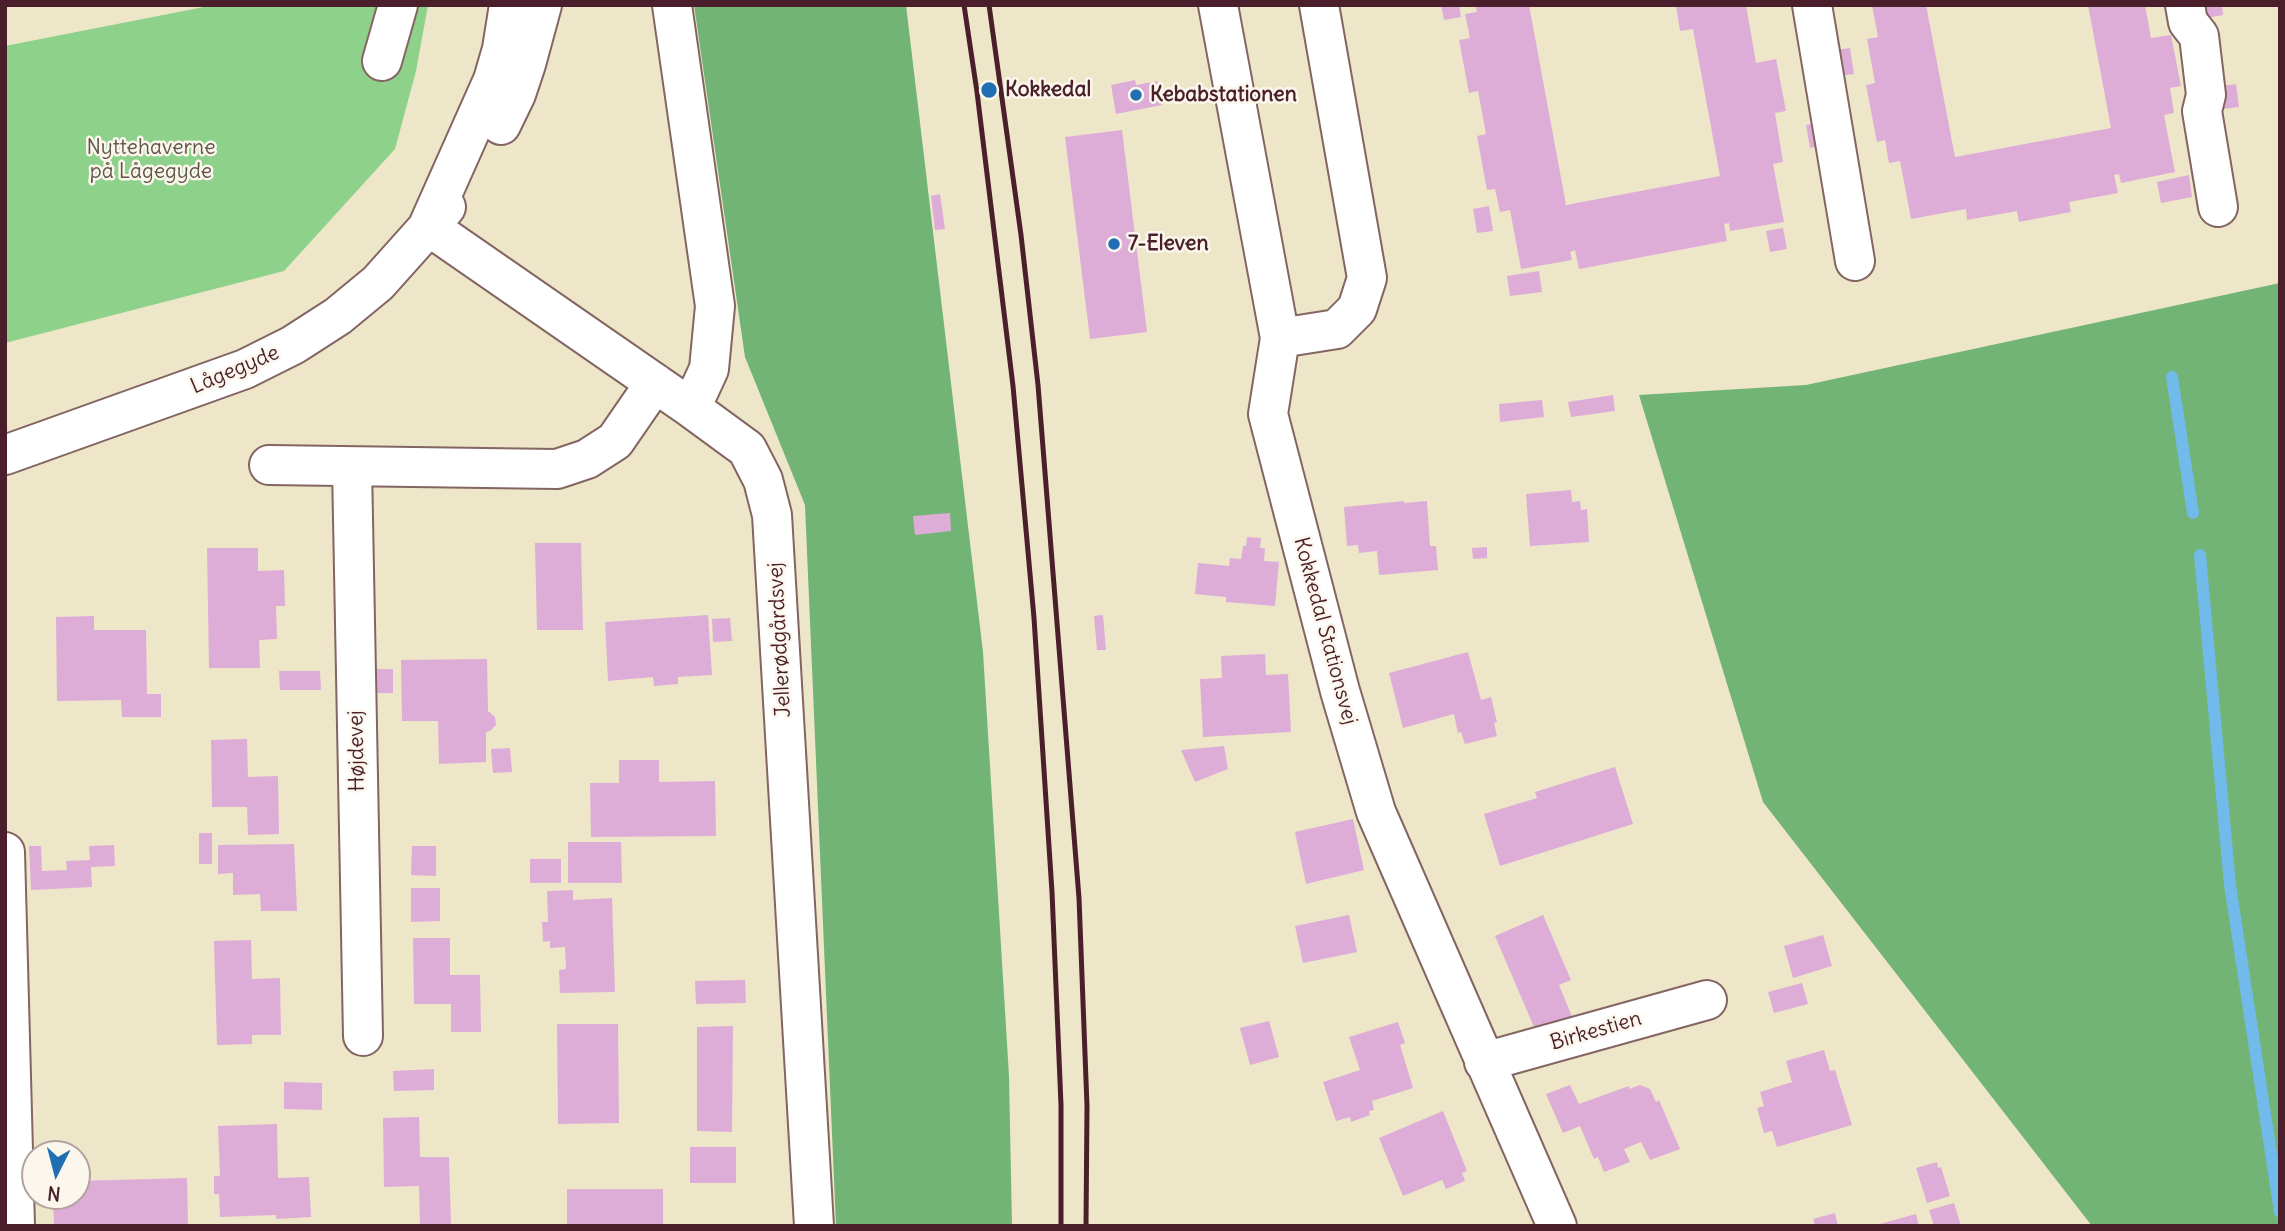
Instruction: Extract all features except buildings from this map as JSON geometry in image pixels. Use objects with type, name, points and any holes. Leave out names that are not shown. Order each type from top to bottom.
[{"type":"street","points":[[382,61],[398,5]]},
{"type":"street","name":"Lågegyde","points":[[428,226],[493,80],[502,49],[509,5]]},
{"type":"street","name":"Lågegyde","points":[[5,455],[244,369],[293,345],[338,316],[378,283],[468,183],[484,159],[516,94],[542,5]]},
{"type":"street","points":[[672,5],[715,306],[709,369],[691,408]]},
{"type":"street","name":"Kokkedal Stationsvej","points":[[1218,5],[1280,338],[1268,414],[1340,691],[1376,812],[1557,1226]]},
{"type":"street","points":[[1280,338],[1337,329],[1357,309],[1367,278],[1319,5]]},
{"type":"street","points":[[1812,5],[1854,261]]},
{"type":"street","points":[[2185,5],[2188,22],[2199,36],[2206,95],[2202,111],[2218,207]]},
{"type":"street","name":"Jellerødgårdsvej","points":[[428,226],[747,449],[763,480],[772,515],[814,1226]]},
{"type":"street","points":[[269,465],[557,469],[587,459],[615,441],[654,383]]},
{"type":"street","name":"Højdevej","points":[[352,467],[363,1036]]},
{"type":"street","points":[[5,852],[15,1226]]},
{"type":"street","name":"Birkestien","points":[[1484,1062],[1707,1000]]},
{"type":"green space","name":"Nyttehaverne på Lågegyde","points":[[214,5],[428,5],[416,71],[395,149],[284,271],[5,343],[5,46]]},
{"type":"green space","points":[[694,5],[906,5],[983,652],[1009,1076],[1012,1226],[836,1226],[805,505],[745,357]]},
{"type":"green space","points":[[2280,283],[2280,1226],[2092,1226],[1763,802],[1639,395],[1806,385]]},
{"type":"waterway","points":[[2172,377],[2193,513]]},
{"type":"waterway","points":[[2200,555],[2230,885],[2280,1212]]},
{"type":"railway","points":[[964,5],[1013,386],[1034,618],[1052,892],[1061,1105],[1061,1226]]},
{"type":"railway","points":[[989,5],[1021,235],[1038,385],[1079,898],[1087,1106],[1086,1226]]},
{"type":"place","name":"Kokkedal","points":[[989,90]]},
{"type":"place","name":"Kebabstationen","points":[[1136,95]]},
{"type":"place","name":"7-Eleven","points":[[1114,244]]}]
